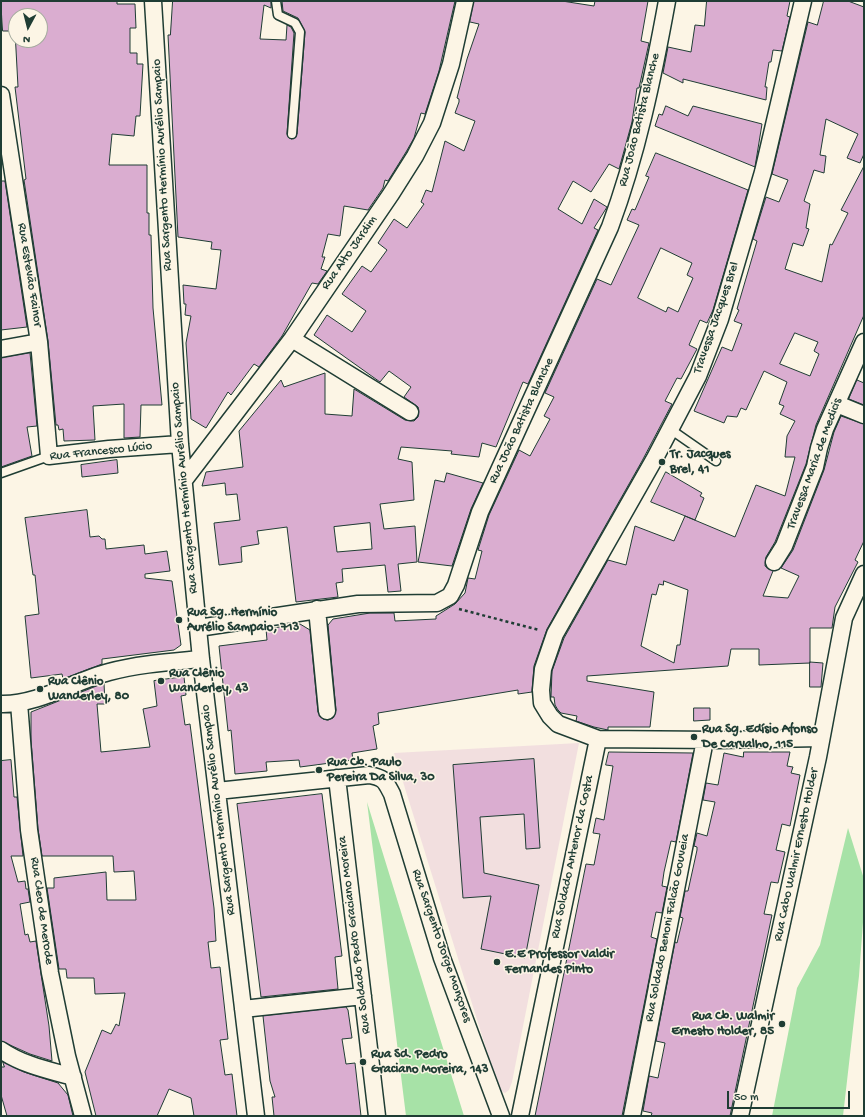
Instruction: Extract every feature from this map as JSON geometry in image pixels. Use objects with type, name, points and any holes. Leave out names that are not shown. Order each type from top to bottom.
[{"type":"street","name":"Rua Sargento Hermínio Aurélio Sampaio","points":[[153,1],[180,444],[201,659],[256,1116]]},
{"type":"street","name":"Rua Alto Jardim","points":[[184,479],[292,339],[391,194],[415,156],[432,123],[451,64],[465,1]]},
{"type":"street","name":"Rua João Batista Blanche","points":[[437,603],[450,596],[456,585],[480,512],[610,227],[628,176],[654,73],[667,1]]},
{"type":"street","name":"Travessa Jacques Brel","points":[[598,739],[558,724],[550,716],[542,703],[541,690],[543,669],[555,634],[698,376],[722,312],[763,172],[803,1]]},
{"type":"street","name":"Rua Estevão Fainor","points":[[1,95],[39,342],[49,456]]},
{"type":"street","points":[[292,339],[410,412]]},
{"type":"street","points":[[1,348],[39,342]]},
{"type":"street","name":"Travessa Maria de Medicis","points":[[774,562],[784,546],[799,511],[815,467],[819,448],[864,342]]},
{"type":"street","points":[[837,404],[864,415]]},
{"type":"street","name":"Rua Francesco Lúcio","points":[[49,456],[109,449],[180,444]]},
{"type":"street","name":"Rua Cabo Walmir Ernesto Holder","points":[[740,1116],[821,738],[844,618],[864,574]]},
{"type":"street","points":[[198,628],[358,604],[437,603]]},
{"type":"street","points":[[318,609],[327,711]]},
{"type":"street","points":[[1,704],[19,703],[110,671],[148,664],[201,659]]},
{"type":"street","name":"Rua Cleo de Merode","points":[[19,703],[29,830],[50,973],[67,1056],[83,1116]]},
{"type":"street","points":[[598,739],[705,740],[821,738]]},
{"type":"street","name":"Rua Soldado Antenor da Costa","points":[[520,1116],[598,739]]},
{"type":"street","name":"Rua Soldado Benoni Falcão Gouveia","points":[[632,1116],[705,740]]},
{"type":"street","name":"Rua Sargento Jorge Monçores","points":[[337,778],[369,775],[381,777],[386,781],[392,794],[442,958],[501,1116]]},
{"type":"street","points":[[217,791],[337,778]]},
{"type":"street","name":"Rua Soldado Pedro Graciano Moreira","points":[[337,778],[377,1116]]},
{"type":"street","points":[[243,1009],[362,996]]},
{"type":"street","points":[[1,1050],[12,1058],[34,1067],[73,1076]]},
{"type":"lane","points":[[276,1],[278,15],[295,23],[300,32],[292,134]]},
{"type":"lane","points":[[670,428],[716,461]]},
{"type":"lane","name":"Rua Francesco Lúcio","points":[[1,473],[49,456]]},
{"type":"path","points":[[437,603],[555,634]]},
{"type":"shaded area","name":"E.E Professor Valdir Fernandes Pinto","points":[[579,743],[512,1082],[509,1090],[505,1093],[499,1090],[394,753]]},
{"type":"green space","points":[[367,802],[464,1116],[406,1116]]},
{"type":"green space","points":[[848,828],[864,879],[864,909],[859,976],[843,1116],[772,1116],[797,988],[820,945]]},
{"type":"building","points":[[1,1],[117,1],[117,4],[135,4],[136,28],[130,28],[130,53],[137,53],[137,64],[143,64],[140,116],[136,116],[134,136],[112,134],[109,165],[147,165],[147,213],[149,213],[149,235],[151,235],[153,308],[162,405],[141,405],[140,437],[124,438],[124,404],[93,406],[95,440],[64,441],[63,429],[59,430],[58,425],[56,425],[48,341],[24,180],[26,179],[15,87],[18,87],[16,48],[48,48],[48,8],[8,8],[8,31],[3,31]]},
{"type":"building","points":[[173,1],[271,1],[271,8],[264,5],[260,39],[286,40],[287,25],[291,27],[294,33],[287,134],[289,138],[292,139],[297,134],[305,32],[298,18],[283,11],[282,1],[455,1],[439,71],[425,114],[421,113],[414,138],[406,152],[388,181],[385,180],[383,188],[368,210],[344,206],[340,236],[328,234],[322,257],[325,257],[321,269],[327,271],[318,284],[312,283],[282,336],[259,367],[254,364],[231,395],[228,392],[206,428],[191,419],[186,343],[191,316],[185,315],[186,304],[184,304],[183,285],[216,289],[221,250],[211,249],[212,242],[178,237],[168,35],[170,35]]},
{"type":"building","points":[[474,1],[562,1],[594,6],[595,1],[648,1],[641,41],[649,43],[639,88],[637,88],[632,122],[619,169],[609,164],[591,192],[573,181],[558,209],[582,224],[594,199],[607,207],[594,228],[598,230],[528,384],[523,382],[496,447],[482,443],[479,457],[451,454],[452,451],[401,447],[398,459],[412,462],[414,500],[380,504],[384,529],[415,526],[417,562],[398,564],[401,591],[388,592],[385,565],[342,569],[343,582],[336,583],[338,597],[296,602],[287,527],[257,531],[259,544],[241,547],[242,562],[219,565],[214,523],[240,520],[237,494],[226,495],[225,483],[202,486],[206,472],[243,467],[239,431],[281,380],[284,387],[325,373],[325,414],[352,416],[354,389],[405,420],[414,421],[418,417],[418,407],[404,397],[411,387],[389,371],[380,382],[314,335],[327,315],[352,332],[366,311],[342,294],[362,266],[371,272],[387,250],[378,243],[394,219],[407,228],[424,204],[421,202],[426,190],[432,192],[445,141],[464,151],[475,121],[455,113],[459,102],[459,99],[457,98],[467,59],[479,24],[470,22]],"holes":[[[370,523],[372,549],[337,552],[334,527]]]},
{"type":"building","points":[[707,1],[790,1],[787,16],[790,17],[782,51],[773,50],[771,62],[769,62],[765,87],[767,87],[766,100],[683,79],[683,83],[663,73],[668,47],[691,52],[695,25],[704,26]]},
{"type":"building","points":[[824,1],[848,1],[864,7],[864,154],[860,163],[847,158],[858,134],[826,119],[820,155],[826,156],[824,173],[814,170],[804,201],[810,204],[806,228],[809,229],[803,246],[793,243],[785,269],[822,282],[830,244],[832,245],[848,213],[841,210],[864,166],[864,315],[816,425],[806,464],[775,542],[766,557],[765,566],[773,571],[763,596],[788,598],[799,576],[781,568],[793,550],[824,470],[834,432],[841,416],[864,424],[864,541],[855,560],[858,562],[835,607],[832,628],[810,628],[810,663],[759,665],[759,649],[731,649],[728,666],[587,676],[587,681],[654,692],[650,727],[608,727],[608,730],[594,727],[576,721],[577,716],[561,713],[558,710],[555,705],[554,697],[551,697],[552,671],[564,638],[608,560],[626,565],[635,526],[674,541],[685,516],[735,537],[756,485],[785,496],[795,457],[785,457],[787,436],[795,421],[780,414],[784,406],[779,404],[787,382],[764,371],[746,410],[741,408],[737,417],[727,416],[724,423],[694,411],[722,347],[732,351],[742,324],[734,321],[739,310],[737,309],[757,241],[753,239],[766,197],[779,202],[788,180],[772,174],[808,22],[817,25]],"holes":[[[795,333],[818,342],[814,351],[819,354],[810,376],[780,364]],[[664,581],[688,590],[680,645],[677,645],[674,663],[641,646],[652,594],[656,595],[659,584],[663,585]]]},
{"type":"building","points":[[666,106],[688,116],[693,106],[762,124],[755,167],[655,126],[659,114],[662,115]]},
{"type":"building","points":[[656,153],[748,190],[713,310],[707,323],[700,320],[689,345],[697,349],[681,379],[677,378],[665,401],[672,404],[642,461],[547,629],[534,666],[532,692],[518,694],[518,690],[378,713],[379,724],[373,726],[377,749],[352,753],[353,760],[300,767],[299,760],[266,762],[267,771],[235,774],[231,730],[228,731],[219,646],[267,640],[266,629],[300,624],[310,630],[318,712],[323,719],[328,720],[333,718],[336,710],[328,625],[333,619],[370,613],[394,613],[395,621],[436,619],[436,616],[455,604],[465,593],[468,578],[475,579],[482,551],[478,550],[489,515],[519,450],[530,456],[550,419],[544,416],[554,397],[545,393],[597,279],[611,285],[639,225],[627,220],[632,209],[635,210],[649,177],[646,176]],"holes":[[[661,248],[692,263],[687,275],[693,278],[678,312],[668,307],[666,312],[638,298]]]},
{"type":"building","points":[[1,181],[5,181],[27,327],[1,330]]},
{"type":"building","points":[[30,353],[37,426],[27,427],[32,456],[1,467],[1,358]]},
{"type":"building","points":[[857,380],[864,383],[864,405],[849,399]]},
{"type":"building","points":[[117,460],[118,473],[82,477],[81,465]]},
{"type":"building","points":[[666,472],[702,493],[700,496],[704,498],[695,520],[651,502]]},
{"type":"building","points":[[447,473],[483,483],[471,509],[452,566],[418,562],[435,480],[444,482]]},
{"type":"building","points":[[87,510],[90,537],[99,536],[102,539],[105,539],[106,549],[144,545],[145,554],[167,551],[170,571],[145,574],[145,578],[172,581],[181,645],[174,650],[102,659],[102,664],[63,679],[62,674],[31,678],[25,616],[39,614],[35,575],[33,575],[25,518]]},
{"type":"building","points":[[810,662],[823,663],[821,687],[810,687]]},
{"type":"building","points":[[184,677],[186,695],[181,696],[185,725],[190,724],[214,908],[216,941],[208,942],[211,968],[220,967],[228,1039],[220,1040],[225,1075],[232,1074],[237,1116],[194,1116],[191,1098],[169,1089],[157,1116],[96,1116],[85,1072],[102,1030],[111,1034],[116,1024],[119,1026],[125,993],[95,994],[94,978],[67,978],[66,969],[59,969],[47,888],[54,888],[54,878],[106,872],[107,900],[136,900],[134,871],[114,872],[113,856],[42,856],[38,829],[31,740],[31,712],[104,683],[105,704],[97,704],[101,752],[150,747],[143,709],[157,706],[154,681]]},
{"type":"building","points":[[694,708],[710,708],[710,720],[694,721]]},
{"type":"building","points":[[609,752],[693,753],[676,842],[671,841],[664,872],[662,886],[667,887],[662,913],[656,912],[651,937],[657,939],[622,1116],[535,1116],[586,864],[594,865],[600,834],[593,833],[596,818],[604,820],[613,766],[606,765]]},
{"type":"building","points":[[744,752],[790,752],[787,766],[793,767],[791,773],[800,775],[790,826],[782,824],[776,850],[785,852],[778,883],[771,882],[764,914],[772,915],[730,1116],[651,1116],[652,1113],[643,1111],[649,1076],[658,1078],[665,1043],[656,1041],[675,942],[677,943],[683,918],[680,917],[685,891],[688,891],[697,850],[697,847],[694,846],[697,833],[707,836],[715,802],[703,800],[706,783],[718,785],[724,753],[743,757]]},
{"type":"building","points":[[534,759],[540,848],[526,849],[524,814],[480,817],[484,873],[539,885],[525,958],[481,949],[491,896],[463,898],[453,765]]},
{"type":"building","points":[[11,760],[14,797],[17,797],[23,856],[11,856],[18,882],[25,881],[26,889],[28,889],[30,902],[20,904],[25,935],[28,934],[30,942],[36,941],[49,1026],[52,1061],[30,1054],[1,1041],[1,761]]},
{"type":"building","points":[[322,794],[342,956],[335,957],[338,989],[261,997],[237,804]]},
{"type":"building","points":[[346,1007],[348,1010],[352,1038],[342,1039],[346,1064],[355,1063],[361,1116],[274,1116],[272,1097],[275,1097],[270,1081],[263,1016]]},
{"type":"building","points":[[3,1062],[24,1072],[58,1083],[68,1095],[73,1116],[7,1116],[1,1095],[1,1067],[4,1067]]},
{"type":"place","name":"Tr. Jacques Brel, 41","points":[[662,462]]},
{"type":"place","name":"Rua Sg. Hermínio Aurélio Sampaio, 713","points":[[179,620]]},
{"type":"place","name":"Rua Clênio Wanderley, 43","points":[[161,681]]},
{"type":"place","name":"Rua Clênio Wanderley, 80","points":[[40,689]]},
{"type":"place","name":"Rua Sg. Edísio Afonso De Carvalho, 115","points":[[694,737]]},
{"type":"place","name":"Rua Cb. Paulo Pereira Da Silva, 30","points":[[319,770]]},
{"type":"place","name":"E.E Professor Valdir Fernandes Pinto","points":[[497,962]]},
{"type":"place","name":"Rua Cb. Walmir Ernesto Holder, 85","points":[[782,1024]]},
{"type":"place","name":"Rua Sd. Pedro Graciano Moreira, 143","points":[[363,1062]]}]
